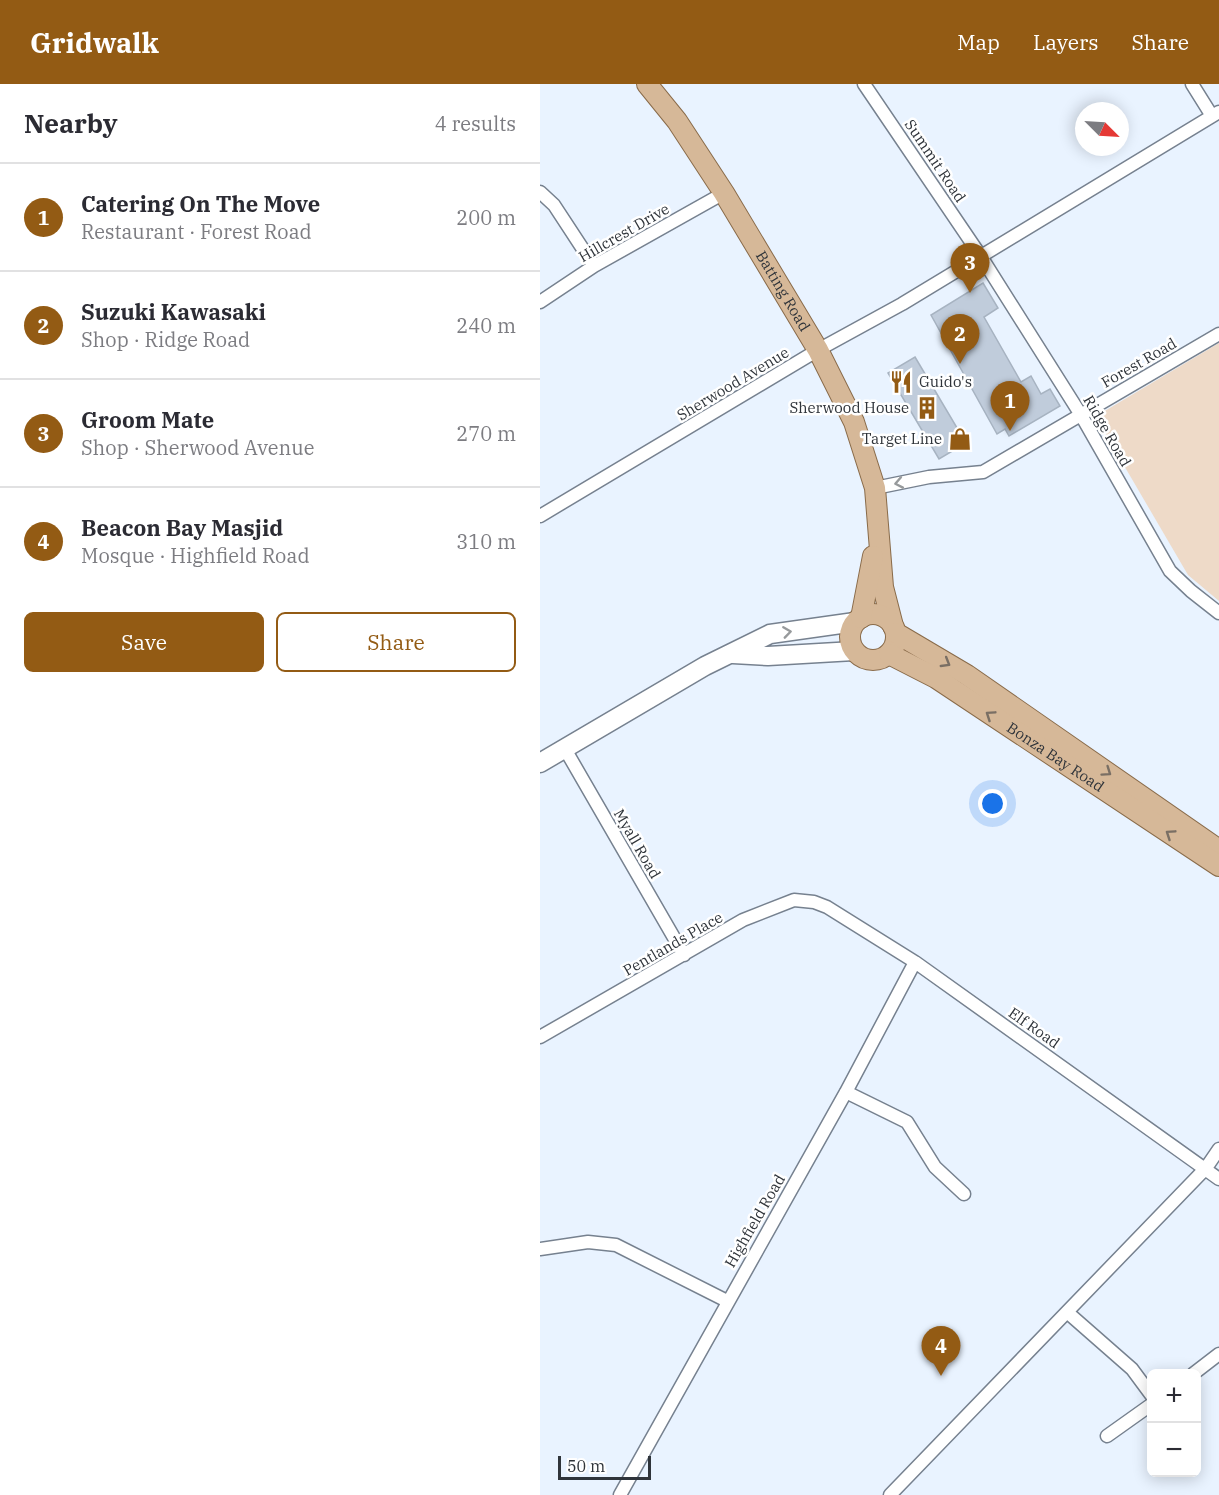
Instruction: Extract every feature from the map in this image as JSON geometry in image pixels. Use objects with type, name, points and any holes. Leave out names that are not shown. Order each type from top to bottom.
[{"type":"main road","name":"Batting Road","points":[[647,84],[677,121],[724,193],[818,350],[854,422],[875,488],[883,587],[895,629]]},
{"type":"main road","name":"Batting Road","points":[[858,620],[871,572],[877,517]]},
{"type":"main road","points":[[868,615],[882,616],[895,629],[893,648],[889,654],[882,659],[867,660],[854,651],[850,636],[858,620],[868,615]]},
{"type":"main road","name":"Bonza Bay Road","points":[[895,629],[967,675],[1219,850]]},
{"type":"main road","name":"Bonza Bay Road","points":[[889,654],[936,678],[1219,866]]},
{"type":"street","name":"Summit Road","points":[[864,84],[980,255]]},
{"type":"street","points":[[1192,84],[1216,114]]},
{"type":"street","name":"Sherwood Avenue","points":[[540,516],[818,350],[902,304],[980,255],[1074,202],[1216,114]]},
{"type":"street","points":[[540,192],[554,205],[594,266]]},
{"type":"street","name":"Hillcrest Drive","points":[[540,302],[594,266],[724,193]]},
{"type":"street","name":"Ridge Road","points":[[980,255],[1081,415],[1170,571],[1219,613]]},
{"type":"street","name":"Forest Road","points":[[875,488],[924,478],[983,472],[1219,334]]},
{"type":"street","points":[[540,763],[710,663],[733,654],[770,634],[858,620]]},
{"type":"street","points":[[733,654],[768,656],[854,651]]},
{"type":"street","name":"Myall Road","points":[[565,749],[684,955]]},
{"type":"street","name":"Pentlands Place","points":[[540,1037],[743,920],[780,904],[803,900],[827,907]]},
{"type":"street","name":"Elf Road","points":[[827,907],[915,962],[1219,1179]]},
{"type":"street","name":"Highfield Road","points":[[620,1495],[846,1092],[915,962]]},
{"type":"street","points":[[846,1092],[907,1122],[935,1167],[964,1194]]},
{"type":"street","points":[[890,1495],[1206,1168],[1219,1149]]},
{"type":"street","points":[[540,1249],[588,1242],[616,1245],[727,1301]]},
{"type":"street","points":[[1067,1312],[1132,1369],[1147,1389]]},
{"type":"street","points":[[1200,1369],[1219,1354]]},
{"type":"street","points":[[1107,1436],[1147,1408]]},
{"type":"shaded area","points":[[1219,343],[1219,601],[1188,575],[1098,421],[1098,415]]},
{"type":"building","points":[[983,283],[998,308],[984,317],[1021,382],[1031,376],[1041,394],[1050,389],[1060,406],[1009,436],[1005,429],[997,434],[931,315]]},
{"type":"building","name":"Sherwood House","points":[[915,357],[966,443],[939,459],[888,373]]},
{"type":"place","name":"Groom Mate","points":[[970,293]]},
{"type":"place","name":"Suzuki Kawasaki","points":[[960,364]]},
{"type":"place","name":"Guido's","points":[[901,382]]},
{"type":"place","name":"Sherwood House","points":[[927,408]]},
{"type":"place","name":"Catering On The Move","points":[[1010,431]]},
{"type":"place","name":"Target Line","points":[[960,439]]},
{"type":"place","name":"Beacon Bay Masjid","points":[[941,1376]]}]
